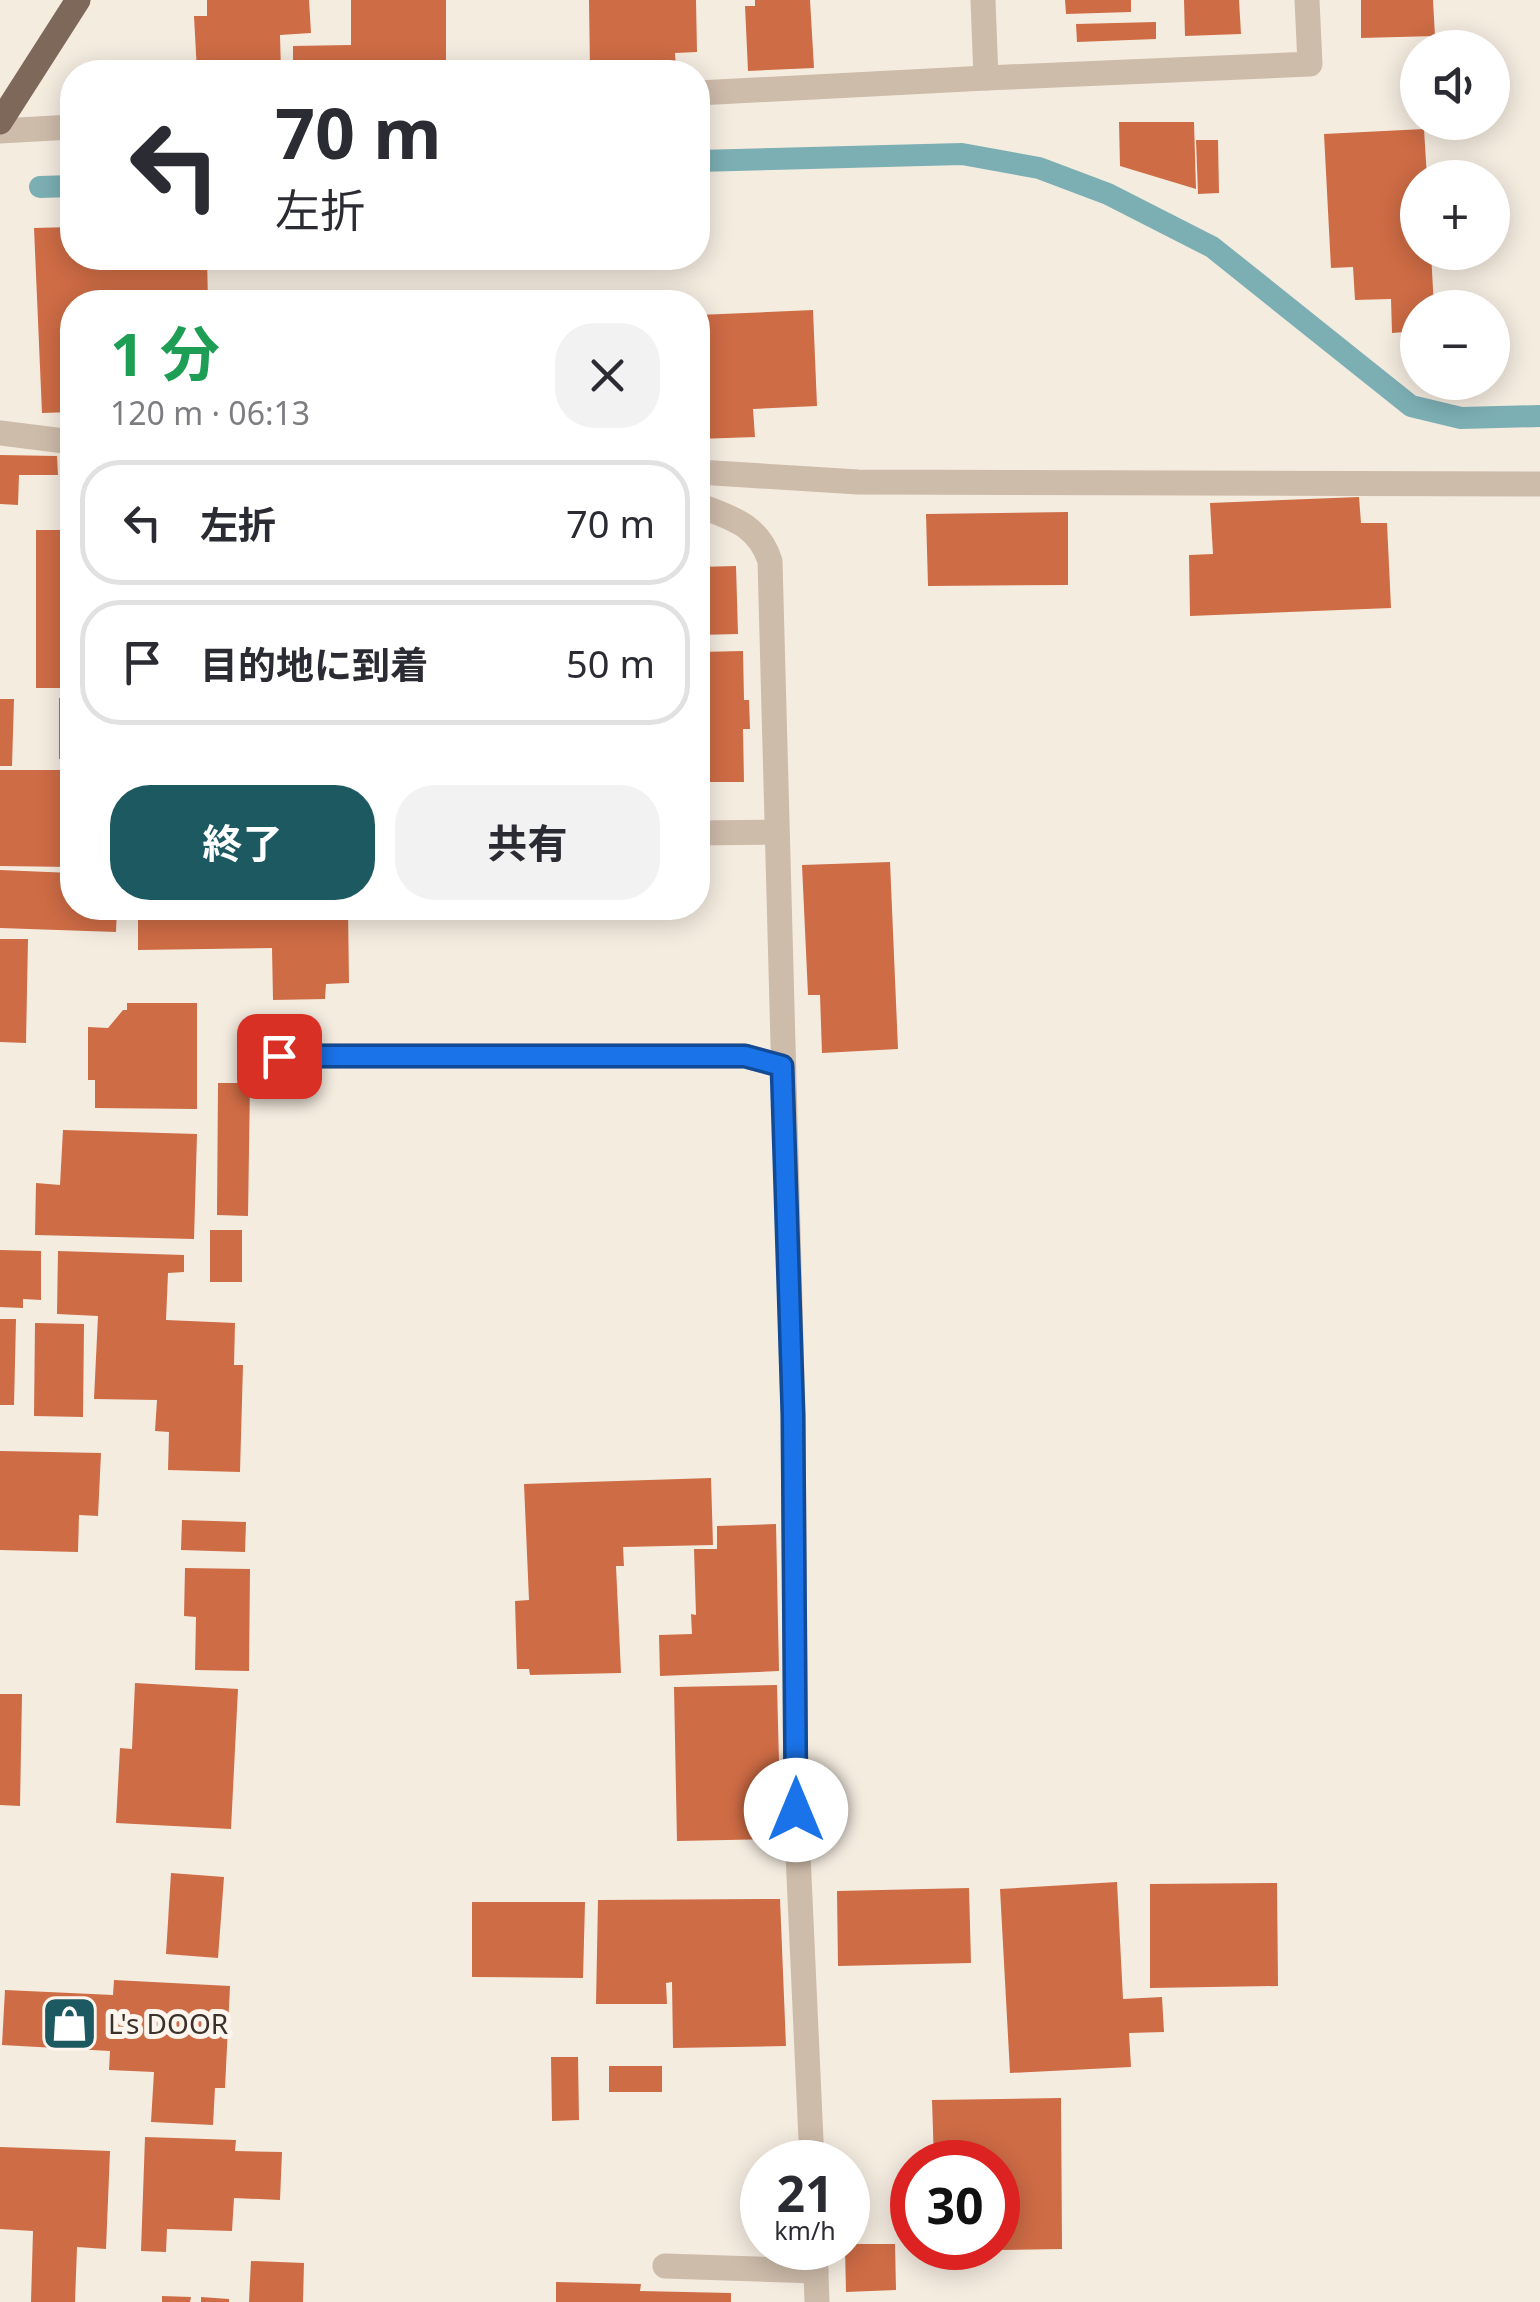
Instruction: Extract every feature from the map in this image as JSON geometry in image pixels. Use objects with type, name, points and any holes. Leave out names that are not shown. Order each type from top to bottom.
[{"type":"main road","points":[[0,122],[78,0]]},
{"type":"street","points":[[983,0],[986,78]]},
{"type":"street","points":[[710,92],[1310,64],[1307,0]]},
{"type":"street","points":[[0,131],[60,128]]},
{"type":"street","points":[[0,433],[60,440]]},
{"type":"street","points":[[710,473],[858,482],[1540,484]]},
{"type":"street","points":[[710,510],[750,526],[770,561],[793,1415],[796,1810],[811,2140]]},
{"type":"street","points":[[710,833],[775,832]]},
{"type":"street","points":[[279,1056],[745,1056],[782,1066]]},
{"type":"street","points":[[665,2266],[740,2263]]},
{"type":"street","points":[[816,2270],[817,2302]]},
{"type":"building","points":[[207,0],[309,0],[311,33],[280,35],[281,60],[196,60],[194,16],[207,16]]},
{"type":"building","points":[[351,0],[446,0],[446,60],[293,60],[293,46],[351,45]]},
{"type":"building","points":[[589,0],[696,0],[697,52],[675,53],[675,60],[590,60]]},
{"type":"building","points":[[755,0],[810,0],[814,68],[748,71],[745,6],[755,6]]},
{"type":"building","points":[[1065,0],[1131,0],[1131,12],[1066,14]]},
{"type":"building","points":[[1184,0],[1239,0],[1241,34],[1185,36]]},
{"type":"building","points":[[1361,0],[1433,0],[1435,30],[1400,30],[1400,37],[1361,38]]},
{"type":"building","points":[[1156,22],[1156,39],[1077,42],[1076,24]]},
{"type":"building","points":[[1119,122],[1194,122],[1196,189],[1120,166]]},
{"type":"building","points":[[1400,130],[1400,140],[1425,140],[1426,160],[1400,160],[1400,270],[1432,270],[1433,290],[1400,290],[1400,332],[1392,333],[1391,299],[1355,300],[1353,267],[1331,268],[1324,134]]},
{"type":"building","points":[[1196,140],[1218,140],[1219,193],[1198,194]]},
{"type":"building","points":[[60,227],[60,270],[207,270],[208,290],[60,290],[60,412],[42,413],[34,228]]},
{"type":"building","points":[[813,310],[817,406],[753,409],[755,437],[710,439],[710,314]]},
{"type":"building","points":[[0,455],[57,456],[58,475],[19,475],[18,505],[0,504]]},
{"type":"building","points":[[1359,497],[1361,523],[1387,523],[1391,608],[1190,616],[1189,555],[1213,554],[1210,503]]},
{"type":"building","points":[[1068,512],[1068,585],[928,586],[926,514]]},
{"type":"building","points":[[36,530],[60,530],[60,688],[36,688]]},
{"type":"building","points":[[736,566],[738,634],[710,635],[710,567]]},
{"type":"building","points":[[743,651],[744,700],[749,700],[750,729],[743,729],[744,782],[710,782],[710,652]]},
{"type":"building","points":[[0,699],[14,699],[12,766],[0,766]]},
{"type":"building","points":[[0,770],[60,770],[60,867],[0,866]]},
{"type":"building","points":[[890,862],[898,1049],[822,1053],[820,995],[808,995],[802,865]]},
{"type":"building","points":[[0,870],[60,872],[60,920],[116,920],[116,932],[0,928]]},
{"type":"building","points":[[138,920],[348,920],[349,983],[326,984],[325,999],[273,1000],[272,948],[138,950]]},
{"type":"building","points":[[0,939],[28,939],[26,1043],[0,1042]]},
{"type":"building","points":[[127,1003],[197,1003],[197,1109],[95,1108],[95,1080],[88,1080],[88,1027],[108,1028],[127,1010]]},
{"type":"building","points":[[218,1083],[250,1083],[248,1216],[217,1215]]},
{"type":"building","points":[[63,1130],[197,1134],[194,1239],[35,1235],[36,1183],[60,1185]]},
{"type":"building","points":[[210,1230],[242,1230],[242,1282],[210,1282]]},
{"type":"building","points":[[0,1250],[41,1251],[41,1300],[23,1299],[23,1308],[0,1307]]},
{"type":"building","points":[[58,1251],[184,1255],[184,1272],[168,1273],[166,1320],[235,1323],[234,1365],[243,1365],[240,1472],[168,1470],[169,1432],[155,1431],[157,1400],[94,1399],[98,1316],[57,1314]]},
{"type":"building","points":[[0,1319],[16,1319],[14,1405],[0,1405]]},
{"type":"building","points":[[35,1323],[84,1324],[83,1417],[34,1416]]},
{"type":"building","points":[[0,1451],[101,1453],[98,1516],[79,1515],[78,1552],[0,1550]]},
{"type":"building","points":[[711,1478],[713,1545],[623,1547],[624,1566],[616,1566],[621,1673],[530,1675],[529,1669],[517,1669],[515,1601],[529,1600],[524,1484]]},
{"type":"building","points":[[182,1520],[246,1522],[245,1552],[181,1550]]},
{"type":"building","points":[[776,1524],[779,1671],[660,1676],[659,1635],[692,1634],[691,1614],[696,1615],[694,1549],[717,1549],[717,1526]]},
{"type":"building","points":[[185,1568],[250,1569],[249,1671],[195,1670],[196,1617],[184,1616]]},
{"type":"building","points":[[135,1683],[238,1689],[231,1829],[116,1823],[120,1748],[132,1749]]},
{"type":"building","points":[[777,1685],[781,1839],[677,1841],[674,1687]]},
{"type":"building","points":[[0,1694],[22,1694],[20,1806],[0,1805]]},
{"type":"building","points":[[171,1873],[224,1877],[218,1958],[166,1954]]},
{"type":"building","points":[[1117,1882],[1123,1999],[1162,1997],[1164,2032],[1129,2033],[1131,2067],[1010,2073],[1000,1889]]},
{"type":"building","points":[[1277,1883],[1278,1986],[1150,1988],[1150,1884]]},
{"type":"building","points":[[969,1888],[971,1963],[838,1966],[837,1891]]},
{"type":"building","points":[[780,1899],[786,2046],[673,2048],[672,1982],[666,1983],[667,2004],[596,2004],[598,1900]]},
{"type":"building","points":[[472,1902],[585,1902],[583,1978],[472,1977]]},
{"type":"building","points":[[114,1980],[230,1986],[225,2088],[215,2088],[213,2125],[151,2122],[154,2072],[109,2070],[110,2051],[2,2045],[5,1990],[113,1995]]},
{"type":"building","points":[[551,2057],[578,2057],[579,2120],[552,2121]]},
{"type":"building","points":[[609,2066],[662,2066],[662,2092],[609,2092]]},
{"type":"building","points":[[1061,2098],[1062,2249],[1020,2250],[1020,2140],[933,2140],[932,2100]]},
{"type":"building","points":[[145,2137],[236,2140],[235,2151],[282,2152],[280,2200],[234,2198],[232,2231],[167,2229],[166,2252],[141,2251]]},
{"type":"building","points":[[0,2147],[110,2151],[106,2249],[77,2247],[75,2302],[31,2302],[33,2231],[0,2229]]},
{"type":"building","points":[[870,2244],[890,2244],[890,2270],[896,2270],[896,2290],[846,2292],[846,2270],[870,2270]]},
{"type":"building","points":[[251,2261],[304,2263],[303,2302],[249,2302]]},
{"type":"building","points":[[556,2282],[641,2284],[640,2291],[731,2293],[731,2302],[556,2302]]},
{"type":"building","points":[[162,2296],[191,2297],[190,2302],[162,2302]]},
{"type":"building","points":[[201,2297],[229,2299],[229,2302],[201,2302]]},
{"type":"waterway","points":[[710,161],[962,154],[1039,168],[1108,194],[1212,247],[1411,406],[1461,418],[1540,416]]},
{"type":"waterway","points":[[40,187],[60,186]]},
{"type":"place","name":"L's DOOR","points":[[69,2023]]},
{"type":"route","points":[[279,1056],[745,1056],[782,1066],[793,1415],[796,1810]]}]
